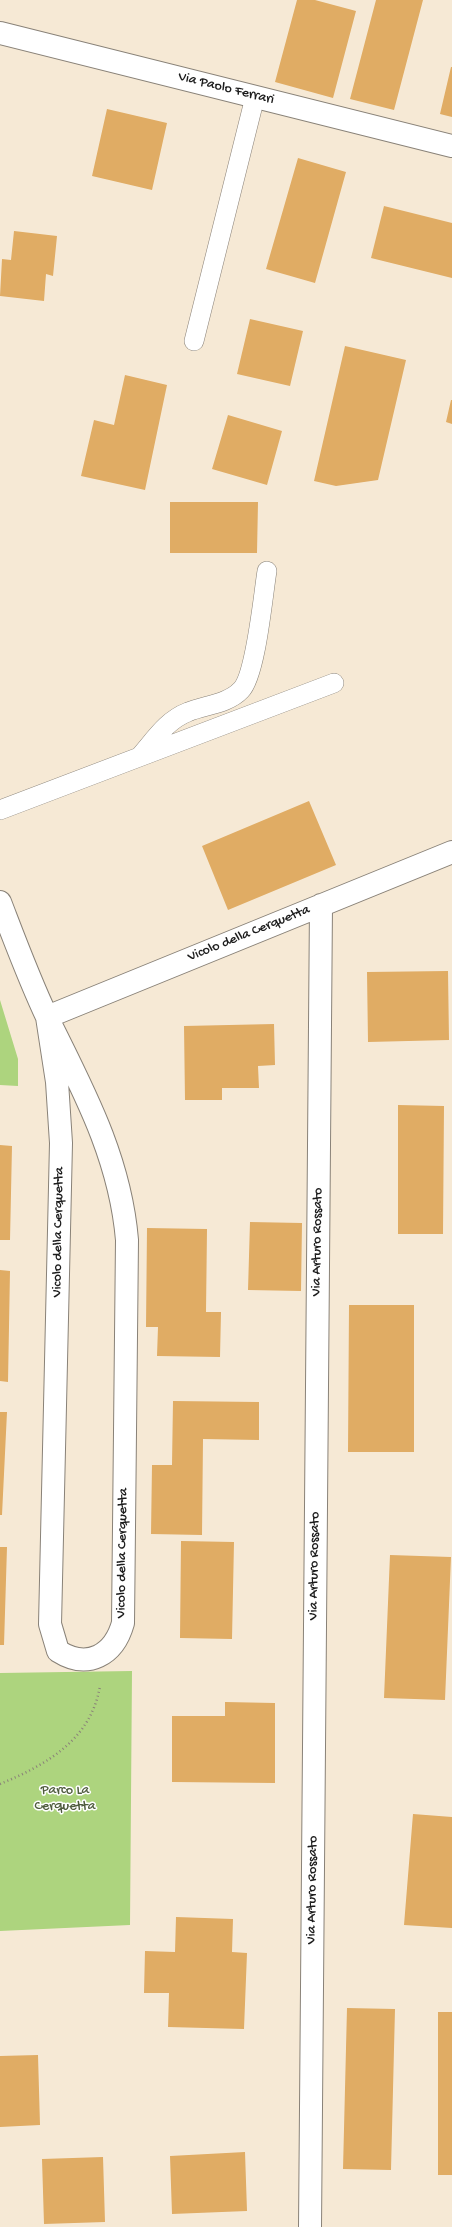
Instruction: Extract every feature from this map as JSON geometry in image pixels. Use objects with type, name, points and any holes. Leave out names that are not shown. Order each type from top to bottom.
[{"type":"street","name":"Via Paolo Ferrari","points":[[0,33],[452,146]]},
{"type":"street","name":"Vicolo della Cerquetta","points":[[47,1017],[321,904],[452,852]]},
{"type":"street","name":"Vicolo della Cerquetta","points":[[0,902],[27,974],[47,1017],[73,1066],[106,1145],[122,1198],[127,1240],[123,1623],[119,1637],[110,1649],[100,1656],[73,1659],[58,1651],[53,1639],[50,1624],[61,1143],[57,1082],[47,1017]]},
{"type":"street","name":"Via Arturo Rossato","points":[[310,2227],[321,904]]},
{"type":"lane","points":[[194,341],[255,96]]},
{"type":"lane","points":[[140,756],[172,721],[188,712],[230,698],[242,689],[251,667],[266,571]]},
{"type":"lane","points":[[0,810],[334,683]]},
{"type":"path","points":[[0,1784],[25,1774],[49,1760],[65,1749],[80,1735],[90,1718],[98,1698],[100,1685],[100,1656]]},
{"type":"green space","points":[[0,1000],[18,1059],[18,1086],[0,1085]]},
{"type":"green space","name":"Parco La Cerquetta","points":[[132,1671],[130,1925],[0,1931],[0,1673]]},
{"type":"building","points":[[297,0],[315,0],[356,11],[333,98],[275,82]]},
{"type":"building","points":[[376,0],[423,0],[394,110],[350,99]]},
{"type":"building","points":[[452,67],[452,117],[440,114]]},
{"type":"building","points":[[107,109],[167,123],[152,190],[92,176]]},
{"type":"building","points":[[298,158],[346,172],[315,283],[266,269]]},
{"type":"building","points":[[384,206],[452,223],[452,278],[371,258]]},
{"type":"building","points":[[14,231],[57,236],[53,276],[46,274],[44,301],[0,296],[2,259],[11,260]]},
{"type":"building","points":[[250,319],[303,331],[290,386],[237,374]]},
{"type":"building","points":[[345,346],[406,360],[378,480],[336,486],[314,481]]},
{"type":"building","points":[[125,375],[167,385],[145,490],[81,476],[94,420],[114,425]]},
{"type":"building","points":[[452,400],[452,424],[446,422]]},
{"type":"building","points":[[228,415],[282,431],[267,485],[212,469]]},
{"type":"building","points":[[170,502],[258,502],[257,553],[170,553]]},
{"type":"building","points":[[309,801],[336,865],[228,910],[202,846]]},
{"type":"building","points":[[448,971],[449,1040],[368,1042],[367,972]]},
{"type":"building","points":[[274,1024],[275,1065],[258,1066],[259,1088],[222,1088],[222,1100],[185,1100],[184,1026]]},
{"type":"building","points":[[398,1105],[444,1106],[443,1234],[398,1234]]},
{"type":"building","points":[[0,1145],[12,1146],[10,1240],[0,1240]]},
{"type":"building","points":[[250,1222],[302,1223],[301,1291],[248,1290]]},
{"type":"building","points":[[147,1228],[207,1229],[206,1312],[221,1312],[220,1357],[157,1356],[158,1327],[146,1327]]},
{"type":"building","points":[[0,1270],[10,1271],[8,1382],[0,1381]]},
{"type":"building","points":[[349,1305],[414,1305],[414,1452],[348,1452]]},
{"type":"building","points":[[173,1401],[259,1402],[259,1440],[203,1439],[202,1535],[151,1534],[152,1465],[172,1465]]},
{"type":"building","points":[[0,1412],[7,1412],[2,1515],[0,1515]]},
{"type":"building","points":[[181,1541],[234,1542],[232,1639],[180,1638]]},
{"type":"building","points":[[0,1547],[7,1547],[4,1645],[0,1645]]},
{"type":"building","points":[[390,1555],[451,1557],[445,1700],[384,1698]]},
{"type":"building","points":[[225,1702],[275,1703],[275,1783],[172,1782],[172,1716],[225,1716]]},
{"type":"building","points":[[413,1814],[452,1817],[452,1928],[404,1925]]},
{"type":"building","points":[[176,1917],[233,1919],[232,1952],[247,1953],[244,2029],[168,2027],[169,1993],[144,1993],[145,1951],[175,1952]]},
{"type":"building","points":[[347,2008],[395,2009],[391,2170],[343,2169]]},
{"type":"building","points":[[438,2012],[452,2012],[452,2175],[438,2175]]},
{"type":"building","points":[[38,2055],[40,2125],[0,2127],[0,2056]]},
{"type":"building","points":[[245,2152],[247,2211],[172,2214],[170,2156]]},
{"type":"building","points":[[103,2157],[105,2222],[44,2224],[42,2159]]}]
